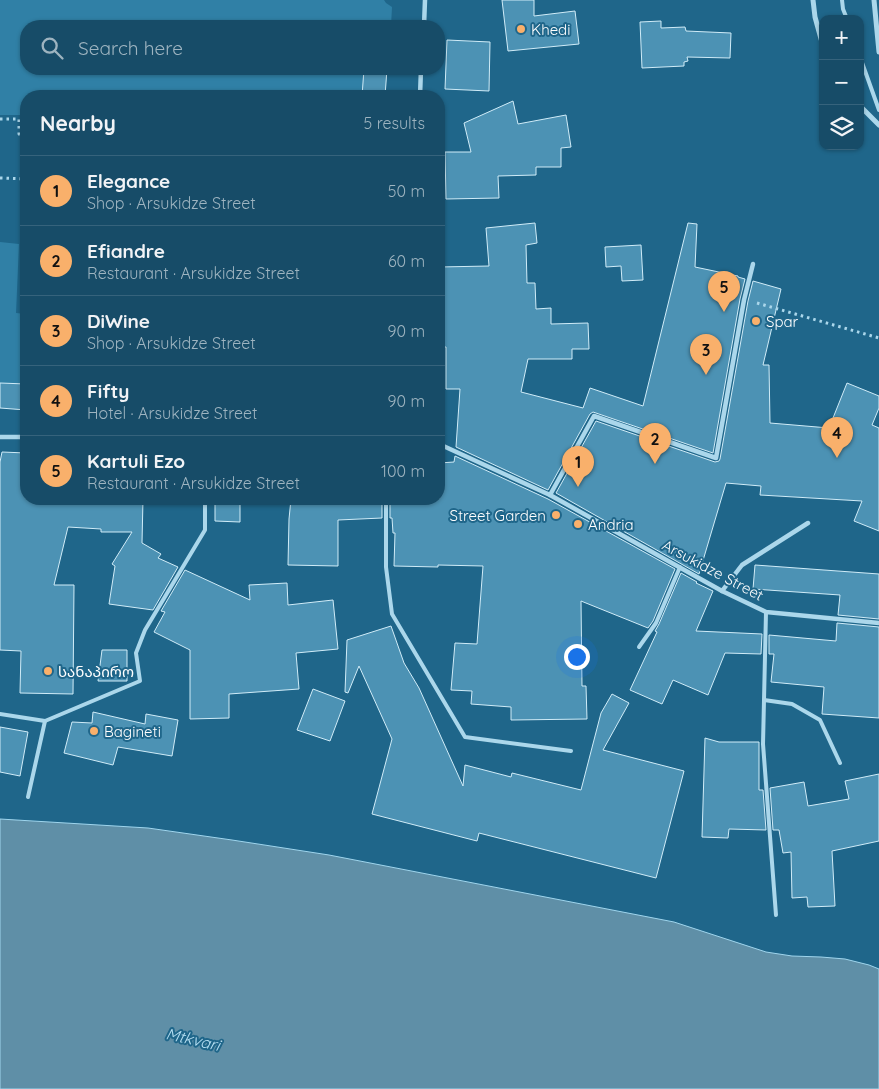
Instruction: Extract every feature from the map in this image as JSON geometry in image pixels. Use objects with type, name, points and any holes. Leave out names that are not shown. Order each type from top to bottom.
[{"type":"street","points":[[424,20],[425,0]]},
{"type":"street","points":[[813,0],[819,32]]},
{"type":"street","points":[[874,0],[879,52]]},
{"type":"street","points":[[420,90],[421,75]]},
{"type":"street","points":[[864,110],[879,125]]},
{"type":"street","points":[[550,495],[594,416],[716,458],[744,300],[753,264]]},
{"type":"street","points":[[0,437],[20,437]]},
{"type":"street","name":"Arsukidze Street","points":[[445,447],[550,495],[722,591],[766,612],[879,623]]},
{"type":"street","points":[[722,591],[742,565],[808,523]]},
{"type":"lane","points":[[842,0],[845,15]]},
{"type":"lane","points":[[861,60],[879,110]]},
{"type":"lane","points":[[0,714],[45,721],[140,681],[136,653],[145,630],[205,530],[205,505]]},
{"type":"lane","points":[[386,505],[386,567],[392,614],[465,737],[571,751]]},
{"type":"lane","points":[[639,647],[656,623],[680,567]]},
{"type":"lane","points":[[766,612],[763,744],[776,915]]},
{"type":"lane","points":[[764,700],[792,704],[820,720],[840,763]]},
{"type":"lane","points":[[28,797],[45,721]]},
{"type":"path","points":[[0,119],[19,119],[20,134]]},
{"type":"path","points":[[0,178],[20,179]]},
{"type":"path","points":[[744,300],[879,338]]},
{"type":"shaded area","points":[[0,0],[384,0],[392,7],[391,20],[20,20],[20,75],[387,75],[385,90],[20,90],[20,115],[0,115]]},
{"type":"shaded area","points":[[0,242],[19,244],[16,313],[20,313],[20,384],[0,383]]},
{"type":"water","name":"Mtkvari","points":[[0,819],[148,828],[329,855],[674,922],[766,952],[792,956],[845,959],[869,965],[879,969],[879,1089],[0,1089]]},
{"type":"building","points":[[502,0],[534,0],[534,16],[575,11],[579,44],[508,51]]},
{"type":"building","points":[[661,21],[661,28],[685,27],[686,31],[731,33],[730,58],[687,57],[688,61],[684,62],[684,66],[642,68],[640,22]]},
{"type":"building","points":[[447,40],[490,42],[489,91],[445,89]]},
{"type":"building","points":[[364,75],[387,75],[385,90],[362,90]]},
{"type":"building","points":[[513,101],[518,124],[566,115],[571,147],[561,148],[561,167],[536,167],[536,175],[498,176],[499,198],[446,199],[445,152],[471,152],[464,123]]},
{"type":"building","points":[[535,223],[537,243],[526,245],[527,283],[535,283],[536,309],[551,308],[551,324],[588,323],[589,349],[572,349],[572,359],[528,359],[521,392],[583,408],[590,388],[643,406],[688,223],[697,224],[695,267],[745,279],[713,453],[593,412],[590,414],[548,490],[456,447],[460,389],[446,389],[445,267],[489,266],[486,228]]},
{"type":"building","points":[[641,245],[643,280],[622,281],[621,266],[606,267],[605,247]]},
{"type":"building","points":[[753,281],[781,289],[763,365],[769,365],[770,423],[829,428],[847,383],[879,396],[879,408],[872,425],[879,428],[879,531],[854,521],[862,501],[760,495],[761,486],[726,483],[699,574],[556,493],[596,421],[715,462],[719,461]]},
{"type":"building","points":[[0,383],[20,384],[20,410],[0,408]]},
{"type":"building","points":[[2,452],[20,453],[20,505],[143,505],[142,543],[161,554],[158,558],[178,567],[153,610],[109,604],[115,566],[112,564],[132,532],[101,532],[101,529],[68,527],[54,585],[74,585],[73,694],[20,693],[21,651],[0,650],[0,462]]},
{"type":"building","points":[[455,456],[548,499],[675,569],[653,621],[648,628],[581,601],[582,686],[586,686],[587,719],[511,720],[511,707],[471,704],[472,691],[451,690],[455,643],[477,644],[483,566],[394,566],[395,533],[393,533],[392,518],[390,518],[390,505],[445,505],[445,463],[454,462]]},
{"type":"building","points":[[215,505],[240,505],[240,522],[215,521]]},
{"type":"building","points":[[290,505],[382,505],[382,518],[338,520],[338,566],[288,565]]},
{"type":"building","points":[[755,565],[879,574],[879,619],[838,615],[840,595],[753,589]]},
{"type":"building","points":[[185,570],[250,600],[249,585],[287,583],[288,605],[333,600],[338,649],[296,653],[299,689],[229,694],[229,718],[190,719],[190,650],[154,632],[165,612],[161,611]]},
{"type":"building","points":[[681,573],[713,591],[696,631],[762,634],[761,654],[725,653],[708,695],[673,680],[662,704],[630,690],[657,632],[655,631]]},
{"type":"building","points":[[837,623],[879,627],[879,718],[822,714],[824,687],[771,682],[774,654],[769,654],[769,635],[836,641]]},
{"type":"building","points":[[391,626],[404,663],[419,688],[463,786],[465,765],[511,777],[512,773],[581,790],[601,713],[612,694],[629,703],[603,750],[684,771],[656,878],[479,833],[477,841],[372,814],[392,739],[359,666],[348,693],[345,692],[347,640]]},
{"type":"building","points":[[102,650],[127,650],[127,681],[98,681]]},
{"type":"building","points":[[313,689],[345,701],[330,741],[297,730]]},
{"type":"building","points":[[93,712],[145,724],[146,714],[178,720],[172,756],[118,747],[113,765],[64,753],[72,722],[92,723]]},
{"type":"building","points":[[0,727],[28,732],[20,776],[0,772]]},
{"type":"building","points":[[705,738],[719,742],[759,742],[759,790],[763,790],[766,830],[729,829],[728,838],[702,837]]},
{"type":"building","points":[[879,774],[879,841],[832,851],[835,906],[808,907],[807,897],[792,898],[791,852],[783,853],[779,830],[773,830],[770,788],[804,782],[808,806],[849,799],[845,781]]},
{"type":"place","name":"Khedi","points":[[521,29]]},
{"type":"place","name":"Kartuli Ezo","points":[[724,312]]},
{"type":"place","name":"Spar","points":[[756,321]]},
{"type":"place","name":"DiWine","points":[[706,375]]},
{"type":"place","name":"Fifty","points":[[837,458]]},
{"type":"place","name":"Efiandre","points":[[655,464]]},
{"type":"place","name":"Elegance","points":[[578,487]]},
{"type":"place","name":"Street Garden","points":[[556,515]]},
{"type":"place","name":"Andria","points":[[578,524]]},
{"type":"place","name":"სანაპირო","points":[[48,671]]},
{"type":"place","name":"Bagineti","points":[[94,731]]}]
